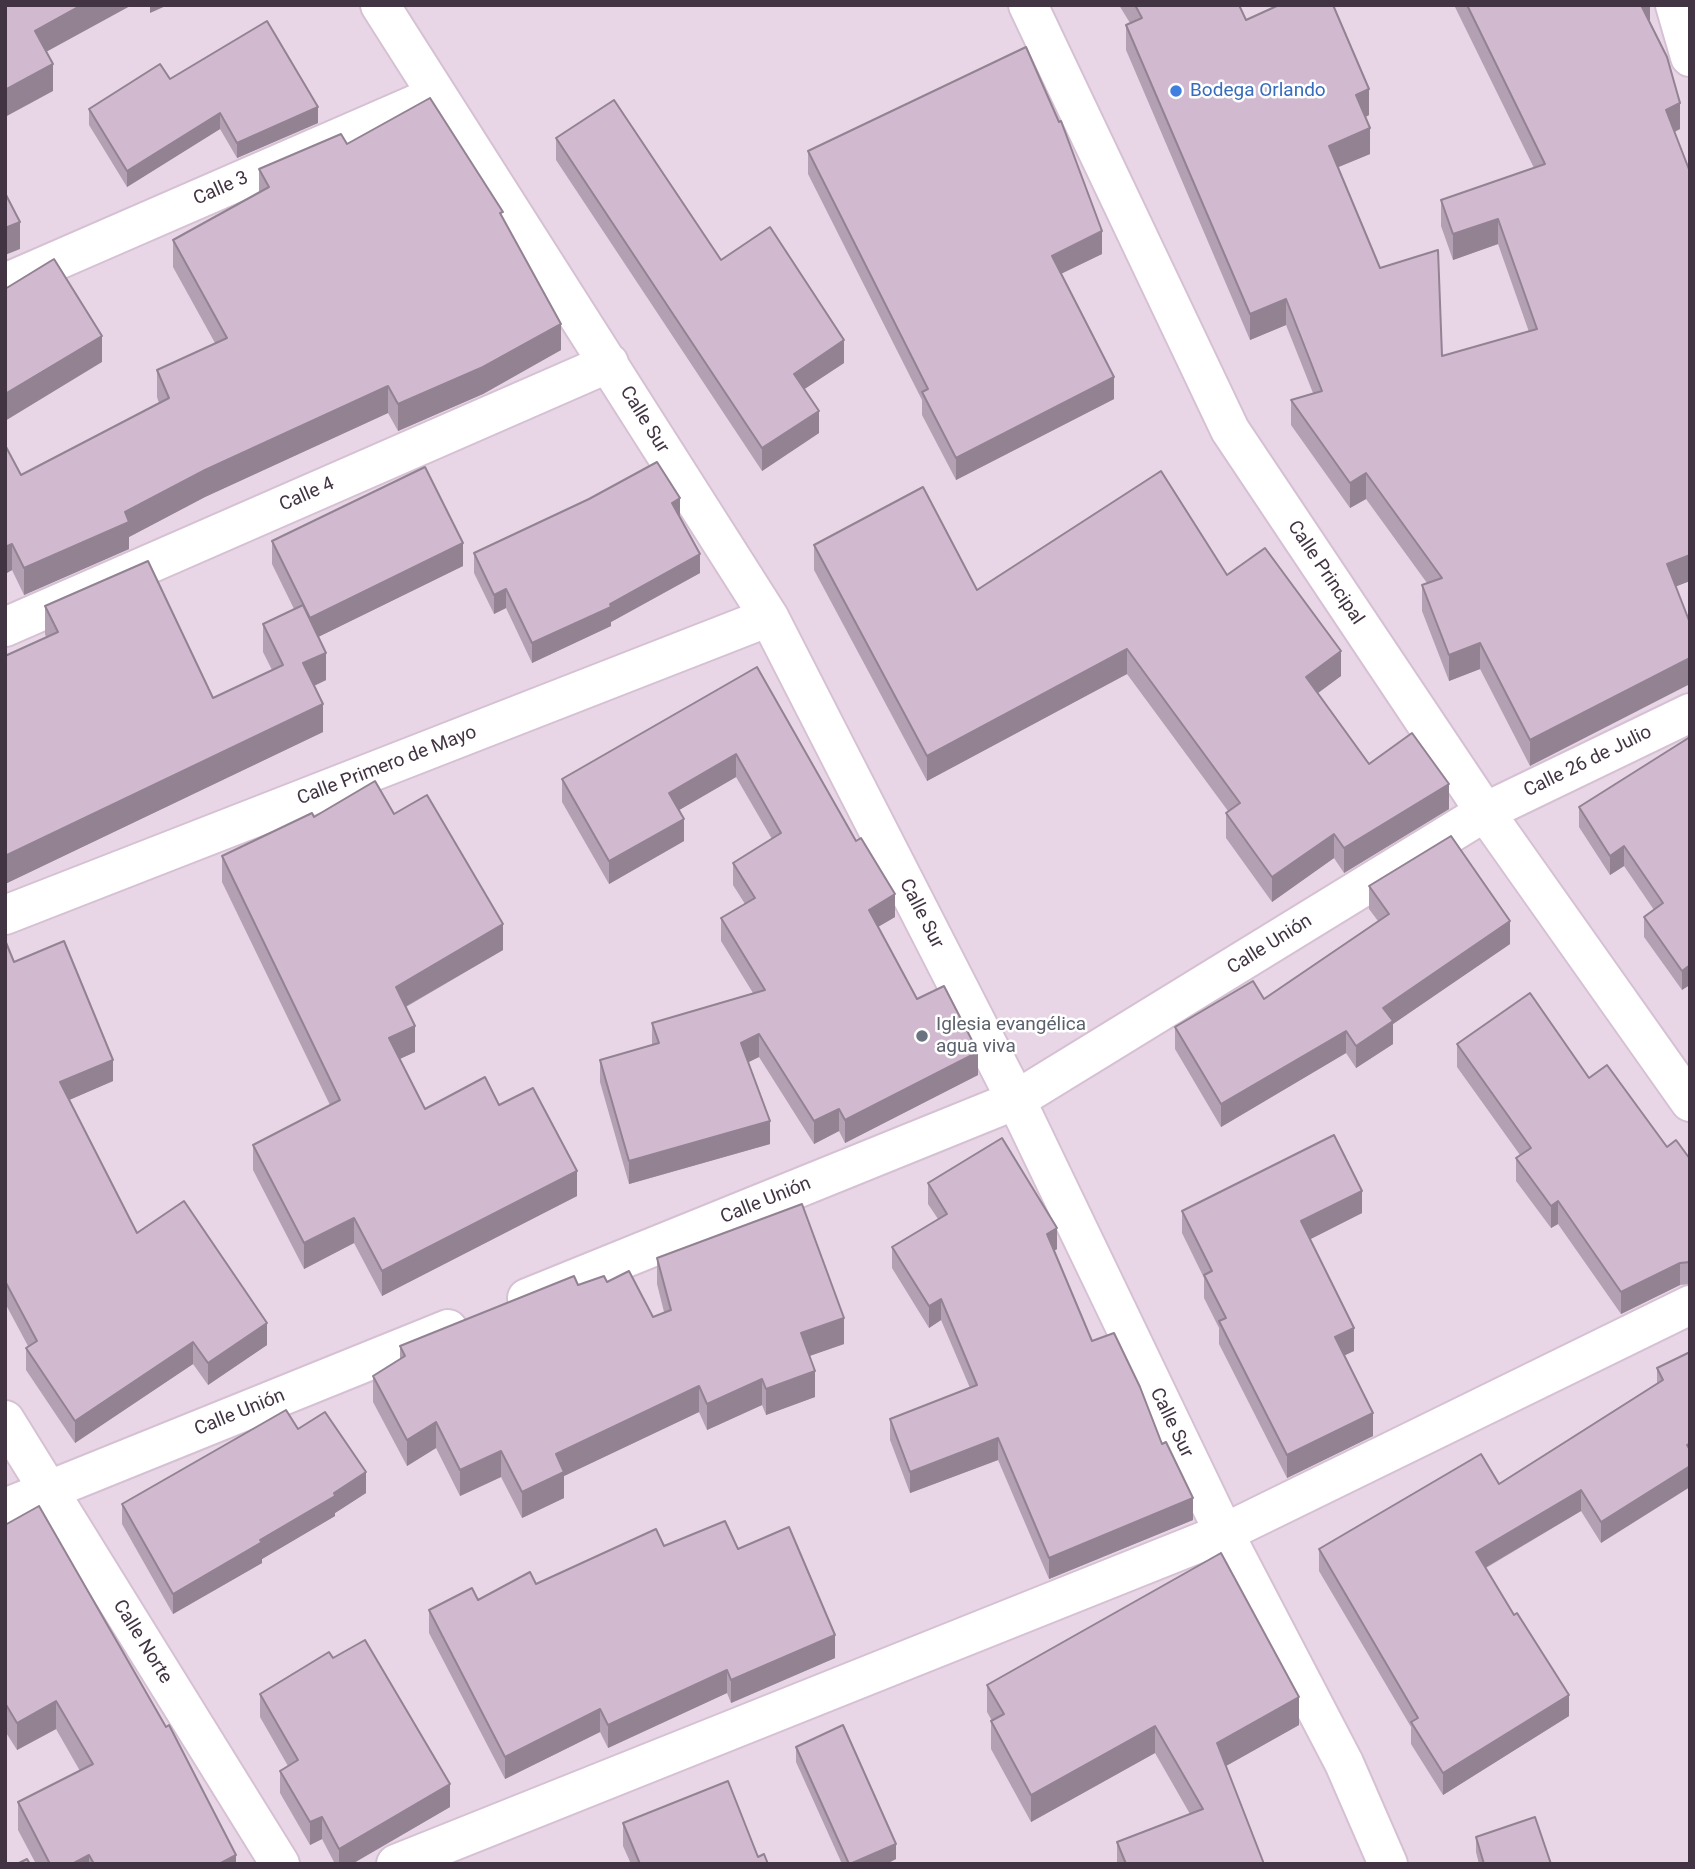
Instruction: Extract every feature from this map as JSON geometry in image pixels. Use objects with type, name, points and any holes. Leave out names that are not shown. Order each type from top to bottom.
[{"type":"street","name":"Calle Sur","points":[[380,5],[769,617],[1016,1100],[1224,1533],[1345,1763],[1388,1864]]},
{"type":"street","name":"Calle Principal","points":[[1028,5],[1230,430],[1486,812],[1690,1102]]},
{"type":"street","points":[[1675,5],[1690,57]]},
{"type":"street","name":"Calle 3","points":[[5,283],[437,94]]},
{"type":"street","name":"Calle 4","points":[[5,627],[608,363]]},
{"type":"street","name":"Calle Primero de Mayo","points":[[5,915],[769,617]]},
{"type":"street","name":"Calle 26 de Julio","points":[[1486,812],[1690,713]]},
{"type":"street","name":"Calle Unión","points":[[5,1508],[1016,1100],[1486,812]]},
{"type":"street","points":[[396,1864],[1224,1533],[1690,1305]]},
{"type":"street","name":"Calle Norte","points":[[5,1420],[280,1864]]},
{"type":"shaded area","points":[[5,5],[1690,5],[1690,1864],[5,1864]]},
{"type":"building","points":[[5,5],[82,5],[35,31],[53,64],[5,90]]},
{"type":"building","points":[[1135,5],[1239,5],[1246,20],[1279,5],[1333,5],[1369,89],[1356,95],[1370,128],[1329,146],[1380,268],[1438,250],[1442,356],[1537,329],[1498,219],[1453,234],[1441,200],[1545,164],[1467,5],[1641,5],[1667,57],[1680,103],[1666,110],[1690,172],[1690,555],[1667,564],[1690,623],[1690,658],[1530,740],[1480,643],[1449,655],[1422,585],[1442,578],[1366,473],[1350,483],[1291,400],[1322,391],[1286,299],[1250,314],[1126,25],[1142,18]]},
{"type":"building","points":[[267,21],[318,107],[237,143],[220,113],[127,171],[89,109],[160,64],[170,79]]},
{"type":"building","points":[[1026,47],[1059,122],[1061,121],[1102,231],[1052,256],[1114,377],[956,458],[922,392],[928,389],[808,151]]},
{"type":"building","points":[[430,98],[503,212],[500,213],[561,324],[483,367],[398,404],[388,386],[205,470],[125,512],[129,522],[24,568],[12,544],[5,547],[5,445],[21,475],[169,398],[157,370],[227,338],[173,240],[269,187],[259,169],[341,134],[347,144]]},
{"type":"building","points":[[614,100],[721,260],[770,227],[844,340],[794,374],[819,411],[762,448],[556,138]]},
{"type":"building","points":[[5,193],[20,222],[5,228]]},
{"type":"building","points":[[54,259],[102,336],[5,394],[5,289]]},
{"type":"building","points":[[657,462],[680,498],[672,503],[700,554],[610,604],[611,607],[532,643],[506,589],[494,595],[474,553],[589,499]]},
{"type":"building","points":[[425,467],[463,543],[310,618],[272,541]]},
{"type":"building","points":[[1161,471],[1227,575],[1265,548],[1341,651],[1306,677],[1369,764],[1412,733],[1449,784],[1344,848],[1334,834],[1272,877],[1226,813],[1240,803],[1127,649],[927,756],[814,545],[923,487],[977,590]]},
{"type":"building","points":[[148,561],[213,698],[283,665],[263,624],[303,605],[326,653],[303,663],[323,704],[5,856],[5,656],[58,632],[45,606]]},
{"type":"building","points":[[757,667],[856,841],[861,838],[895,894],[869,910],[917,999],[944,986],[978,1052],[845,1120],[839,1109],[814,1121],[759,1034],[741,1043],[770,1121],[629,1161],[600,1060],[659,1043],[652,1023],[765,990],[721,918],[755,898],[733,863],[781,833],[736,754],[669,793],[684,819],[609,861],[562,779]]},
{"type":"building","points":[[1690,737],[1690,965],[1682,971],[1644,917],[1663,903],[1624,846],[1610,856],[1579,807]]},
{"type":"building","points":[[375,781],[394,814],[427,795],[503,924],[396,987],[415,1026],[389,1038],[425,1109],[485,1077],[499,1105],[533,1088],[577,1171],[382,1271],[354,1218],[304,1243],[253,1145],[340,1100],[222,856],[312,813],[314,817]]},
{"type":"building","points":[[1451,836],[1510,921],[1383,1008],[1393,1021],[1356,1046],[1346,1031],[1221,1104],[1175,1027],[1253,981],[1264,999],[1389,914],[1369,886]]},
{"type":"building","points":[[5,940],[14,962],[64,941],[113,1060],[60,1082],[137,1233],[184,1201],[267,1323],[208,1363],[193,1342],[75,1421],[26,1348],[37,1341],[5,1281]]},
{"type":"building","points":[[1530,993],[1589,1078],[1607,1065],[1667,1147],[1676,1140],[1690,1159],[1690,1262],[1680,1263],[1621,1292],[1558,1201],[1551,1206],[1516,1158],[1531,1148],[1457,1044]]},
{"type":"building","points":[[1334,1135],[1362,1191],[1301,1221],[1354,1328],[1335,1337],[1373,1413],[1287,1455],[1219,1321],[1226,1318],[1204,1275],[1212,1271],[1182,1211]]},
{"type":"building","points":[[1002,1138],[1057,1228],[1047,1234],[1092,1341],[1114,1333],[1140,1387],[1162,1444],[1166,1442],[1193,1498],[1049,1558],[998,1438],[910,1472],[890,1419],[977,1385],[941,1299],[929,1306],[892,1247],[947,1214],[928,1183]]},
{"type":"building","points":[[802,1204],[844,1318],[801,1333],[815,1371],[766,1389],[762,1379],[707,1404],[699,1386],[556,1454],[564,1472],[522,1492],[501,1451],[460,1470],[436,1422],[407,1440],[373,1376],[405,1356],[400,1346],[574,1276],[578,1285],[604,1276],[607,1282],[629,1271],[653,1317],[671,1310],[657,1258]]},
{"type":"building","points":[[1690,1352],[1690,1443],[1687,1445],[1690,1450],[1690,1466],[1601,1522],[1581,1490],[1476,1552],[1514,1615],[1517,1613],[1569,1695],[1443,1773],[1411,1722],[1418,1718],[1319,1549],[1481,1454],[1499,1484],[1663,1380],[1657,1368]]},
{"type":"building","points":[[286,1410],[298,1429],[325,1412],[366,1472],[334,1493],[335,1496],[173,1594],[122,1504]]},
{"type":"building","points":[[39,1506],[166,1727],[169,1725],[236,1855],[219,1864],[94,1864],[89,1855],[72,1864],[50,1864],[18,1802],[93,1764],[56,1701],[17,1723],[5,1703],[5,1525]]},
{"type":"building","points":[[725,1521],[738,1549],[789,1527],[835,1635],[731,1680],[727,1670],[608,1725],[600,1709],[505,1757],[429,1610],[472,1588],[478,1600],[530,1572],[536,1584],[656,1529],[664,1546]]},
{"type":"building","points":[[1221,1553],[1299,1697],[1217,1743],[1264,1864],[1126,1864],[1117,1842],[1203,1809],[1155,1726],[1031,1795],[991,1721],[1004,1714],[987,1685]]},
{"type":"building","points":[[365,1640],[450,1784],[339,1849],[322,1817],[310,1822],[280,1771],[298,1760],[260,1694],[329,1652],[333,1658]]},
{"type":"building","points":[[843,1725],[896,1844],[850,1864],[796,1747]]},
{"type":"building","points":[[728,1781],[758,1857],[764,1854],[768,1864],[640,1864],[623,1823]]},
{"type":"building","points":[[1535,1817],[1551,1864],[1484,1864],[1476,1837]]},
{"type":"building","points":[[27,1859],[30,1864],[17,1864]]},
{"type":"place","name":"Bodega Orlando","points":[[1176,91]]},
{"type":"place","name":"Iglesia evangélica agua viva","points":[[922,1036]]}]
